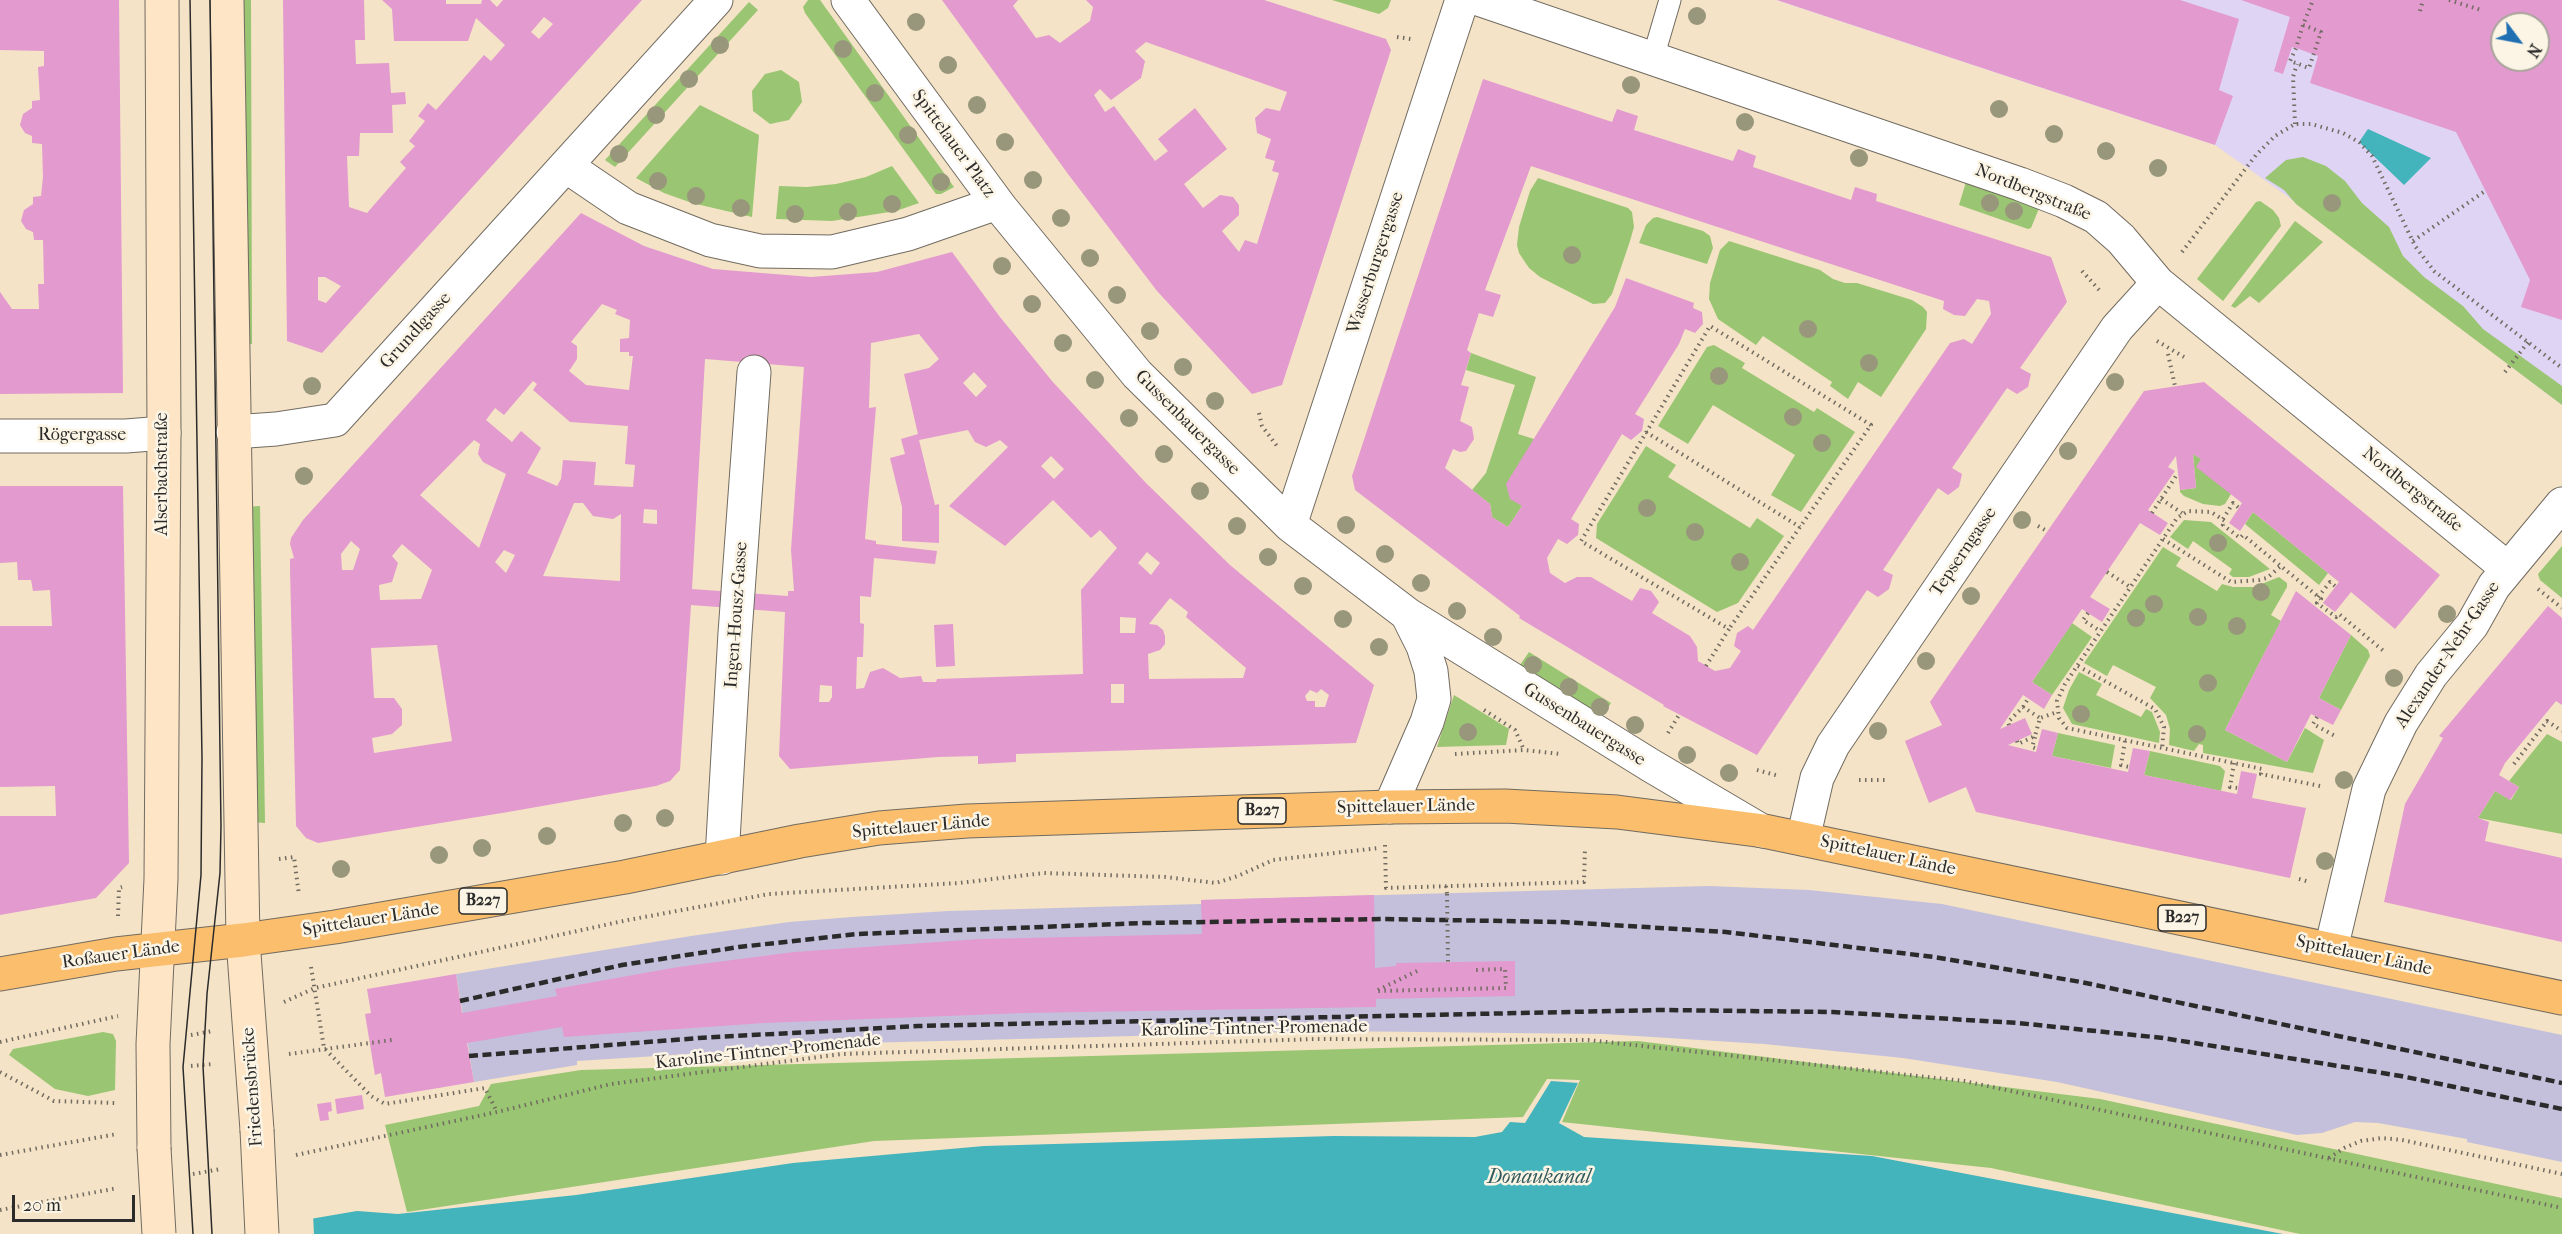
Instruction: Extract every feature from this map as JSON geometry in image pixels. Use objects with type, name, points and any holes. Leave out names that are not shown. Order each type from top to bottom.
[{"type":"main road","name":"Alserbachstraße","points":[[158,948],[161,879],[164,433],[162,0]]},
{"type":"main road","points":[[227,0],[243,940]]},
{"type":"main road","name":"Spittelauer Lände","points":[[243,940],[625,877],[843,833],[929,823],[1389,807],[1505,806],[1617,812],[1803,838],[2562,998]]},
{"type":"main road","name":"Roßauer Lände","points":[[0,974],[158,948],[243,940]]},
{"type":"main road","name":"Friedensbrücke","points":[[243,940],[262,1234]]},
{"type":"main road","points":[[158,948],[153,1064],[154,1148],[159,1234]]},
{"type":"street","points":[[566,166],[716,0]]},
{"type":"street","name":"Spittelauer Platz","points":[[566,166],[628,208],[710,240],[760,251],[832,252],[908,234],[997,203],[848,0]]},
{"type":"street","name":"Wasserburgergasse","points":[[1290,525],[1462,0]]},
{"type":"street","name":"Nordbergstraße","points":[[1493,2],[2020,184],[2073,205],[2096,217],[2121,239],[2158,283],[2507,568]]},
{"type":"street","name":"Grundlgasse","points":[[233,432],[276,429],[335,420],[566,166]]},
{"type":"street","name":"Gussenbauergasse","points":[[997,203],[1137,374],[1290,525],[1407,614],[1659,771],[1764,831]]},
{"type":"street","name":"Tepserngasse","points":[[1803,838],[1817,778],[1833,745],[2117,328],[2158,283]]},
{"type":"street","name":"Ingen-Housz-Gasse","points":[[722,858],[735,633],[754,372]]},
{"type":"street","name":"Rögergasse","points":[[0,436],[126,436],[164,433]]},
{"type":"street","points":[[2507,568],[2562,504]]},
{"type":"street","name":"Alexander-Nehr-Gasse","points":[[2331,949],[2357,834],[2369,789],[2379,765],[2419,692],[2472,625],[2507,568]]},
{"type":"street","name":"Gussenbauergasse","points":[[1389,807],[1427,722],[1434,699],[1431,671],[1423,646],[1407,614]]},
{"type":"lane","points":[[1653,58],[1670,0]]},
{"type":"path","points":[[2303,26],[2321,32],[2309,68],[2290,61],[2303,26],[2313,0]]},
{"type":"path","points":[[2420,10],[2423,0]]},
{"type":"path","points":[[2449,0],[2481,10]]},
{"type":"path","points":[[2295,124],[2293,77],[2298,64]]},
{"type":"path","points":[[2158,283],[2256,155],[2275,136],[2295,124],[2311,124],[2343,133],[2359,142],[2372,156],[2413,241],[2434,271],[2562,368]]},
{"type":"path","points":[[2413,241],[2485,191]]},
{"type":"path","points":[[1706,666],[1729,629],[1871,425],[1710,326],[1581,541],[1729,629]]},
{"type":"path","points":[[2505,372],[2528,342]]},
{"type":"path","points":[[2168,354],[2175,386]]},
{"type":"path","points":[[1646,432],[1800,527]]},
{"type":"path","points":[[2152,513],[2178,476]]},
{"type":"path","points":[[2161,500],[2182,513],[2203,511],[2226,520],[2223,525],[2240,538],[2243,535],[2321,599],[2318,603],[2324,611],[2336,617],[2339,614],[2386,653]]},
{"type":"path","points":[[2223,519],[2233,503],[2239,508]]},
{"type":"path","points":[[2182,513],[2100,631],[2061,693],[2057,701],[2057,712],[2067,728],[2262,769],[2261,774],[2320,786]]},
{"type":"path","points":[[2038,525],[2047,531]]},
{"type":"path","points":[[2163,539],[2231,582],[2267,578],[2281,566]]},
{"type":"path","points":[[2107,572],[2130,587]]},
{"type":"path","points":[[2318,597],[2330,582],[2335,586]]},
{"type":"path","points":[[2537,588],[2562,608]]},
{"type":"path","points":[[2088,613],[2083,620],[2100,631]]},
{"type":"path","points":[[2078,666],[2155,709],[2164,727],[2162,749]]},
{"type":"path","points":[[2009,725],[2008,722],[2028,699]]},
{"type":"path","points":[[1478,706],[1515,730],[1524,750]]},
{"type":"path","points":[[2023,707],[2040,718]]},
{"type":"path","points":[[2040,718],[2057,712]]},
{"type":"path","points":[[2317,717],[2313,724],[2337,737]]},
{"type":"path","points":[[2037,749],[2032,747],[2040,718]]},
{"type":"path","points":[[2514,764],[2547,721],[2562,732]]},
{"type":"path","points":[[2017,741],[2018,744],[2035,736]]},
{"type":"path","points":[[2126,741],[2121,765],[2129,767]]},
{"type":"path","points":[[1450,754],[1524,750],[1564,754]]},
{"type":"path","points":[[2234,763],[2230,787],[2238,788]]},
{"type":"path","points":[[497,1112],[485,1088],[385,1104],[371,1096],[324,1048],[315,988],[628,920],[769,894],[959,883],[1044,873],[1165,877],[1216,883],[1273,860],[1396,847]]},
{"type":"path","points":[[1384,848],[1386,888],[1584,882],[1585,847]]},
{"type":"path","points":[[1446,886],[1448,962]]},
{"type":"path","points":[[1417,971],[1376,991],[1506,988],[1505,969],[1474,970]]},
{"type":"path","points":[[0,1042],[122,1016]]},
{"type":"path","points":[[324,1048],[393,1040]]},
{"type":"path","name":"Karoline-Tintner-Promenade","points":[[295,1155],[497,1112],[611,1084],[842,1054],[1316,1040],[1588,1040],[1964,1081],[2562,1208]]},
{"type":"path","points":[[183,1067],[224,1063]]},
{"type":"path","points":[[0,1072],[54,1101],[119,1103]]},
{"type":"path","points":[[0,1155],[121,1133]]},
{"type":"path","points":[[2329,1158],[2361,1141],[2382,1138],[2403,1140],[2562,1174]]},
{"type":"path","points":[[192,1174],[226,1168]]},
{"type":"path","points":[[0,1210],[123,1187]]},
{"type":"shaded area","points":[[1776,0],[2562,0],[2562,405],[2287,196],[2215,145]]},
{"type":"shaded area","points":[[1709,886],[1809,890],[1942,904],[2562,1035],[2562,1162],[2467,1142],[2467,1139],[2378,1123],[2355,1122],[2322,1133],[2297,1135],[2057,1082],[1903,1058],[1764,1044],[1604,1034],[1328,1031],[863,1043],[577,1061],[577,1065],[474,1082],[456,974],[691,936],[789,922],[852,917],[948,911],[1201,904],[1201,900]]},
{"type":"green space","points":[[238,0],[251,0],[252,344],[239,344]]},
{"type":"green space","points":[[808,0],[820,0],[954,187],[941,194],[936,194],[805,13],[803,7]]},
{"type":"green space","points":[[1332,0],[1391,0],[1388,8],[1379,14]]},
{"type":"green space","points":[[749,2],[758,10],[615,167],[605,160]]},
{"type":"green space","points":[[781,70],[799,82],[802,102],[789,120],[770,124],[753,111],[752,91],[765,74]]},
{"type":"green space","points":[[700,105],[759,135],[752,217],[692,203],[664,193],[636,178]]},
{"type":"green space","points":[[2303,157],[2326,166],[2345,181],[2362,203],[2389,227],[2403,256],[2424,277],[2463,306],[2483,329],[2562,386],[2562,405],[2296,204],[2284,190],[2265,178],[2286,160]]},
{"type":"green space","points":[[892,166],[919,203],[896,211],[832,221],[776,219],[779,186],[807,187],[836,184],[866,177]]},
{"type":"green space","points":[[1538,178],[1628,208],[1632,212],[1634,227],[1630,241],[1612,294],[1605,303],[1593,304],[1540,277],[1529,268],[1519,253],[1517,245],[1519,227],[1530,191]]},
{"type":"green space","points":[[1966,182],[2040,206],[2031,228],[2028,229],[1959,205]]},
{"type":"green space","points":[[2260,201],[2273,210],[2281,226],[2223,301],[2197,279],[2256,202]]},
{"type":"green space","points":[[1657,217],[1703,231],[1710,236],[1713,248],[1707,264],[1639,243],[1646,225]]},
{"type":"green space","points":[[2295,221],[2323,242],[2259,303],[2250,296],[2235,308],[2231,306]]},
{"type":"green space","points":[[1729,241],[1820,270],[1833,279],[1845,283],[1857,283],[1912,300],[1923,307],[1927,312],[1926,329],[1881,397],[1858,382],[1848,399],[1830,386],[1832,382],[1763,336],[1756,345],[1718,319],[1709,299],[1710,283],[1720,250]]},
{"type":"green space","points":[[1714,345],[1745,363],[1742,368],[1814,412],[1817,408],[1855,432],[1801,512],[1771,495],[1795,455],[1713,405],[1688,444],[1658,426],[1707,347]]},
{"type":"green space","points":[[1471,353],[1536,377],[1518,434],[1534,439],[1522,506],[1508,527],[1492,517],[1490,504],[1472,490],[1486,473],[1515,385],[1466,370]]},
{"type":"green space","points":[[1646,446],[1676,465],[1668,477],[1750,528],[1757,518],[1784,536],[1738,603],[1717,612],[1596,538],[1597,524]]},
{"type":"green space","points":[[2193,454],[2201,459],[2231,494],[2225,504],[2220,506],[2203,504],[2180,492],[2180,490],[2196,488]]},
{"type":"green space","points":[[260,506],[265,823],[250,822],[245,507]]},
{"type":"green space","points":[[2253,512],[2328,573],[2319,585],[2245,524]]},
{"type":"green space","points":[[2184,520],[2211,522],[2270,569],[2249,577],[2233,577],[2229,574],[2232,569],[2193,541],[2188,549],[2170,537]]},
{"type":"green space","points":[[2562,546],[2562,598],[2540,580],[2538,574]]},
{"type":"green space","points":[[2163,547],[2181,558],[2176,566],[2217,591],[2222,584],[2233,587],[2254,587],[2279,577],[2287,583],[2271,615],[2281,621],[2225,730],[2287,762],[2305,728],[2324,740],[2313,773],[2203,753],[2203,745],[2199,744],[2194,751],[2169,745],[2170,729],[2166,715],[2150,698],[2156,687],[2113,665],[2107,676],[2084,663]]},
{"type":"green space","points":[[2072,623],[2092,637],[2052,695],[2032,682]]},
{"type":"green space","points":[[2351,635],[2368,650],[2370,656],[2341,710],[2319,698]]},
{"type":"green space","points":[[1529,652],[1611,703],[1599,721],[1520,665]]},
{"type":"green space","points":[[2079,672],[2102,684],[2096,695],[2141,717],[2146,709],[2152,712],[2160,732],[2159,743],[2072,724],[2063,708],[2069,690]]},
{"type":"green space","points":[[1454,695],[1509,729],[1506,745],[1437,747]]},
{"type":"green space","points":[[2058,733],[2115,745],[2111,768],[2052,756]]},
{"type":"green space","points":[[2547,734],[2562,742],[2562,834],[2478,818],[2495,791],[2511,800],[2519,787],[2509,781]]},
{"type":"green space","points":[[2150,751],[2220,766],[2225,771],[2221,791],[2144,775]]},
{"type":"green space","points":[[103,1032],[113,1034],[116,1041],[115,1090],[88,1096],[55,1089],[9,1055],[13,1049]]},
{"type":"green space","points":[[1638,1041],[2100,1099],[2562,1198],[2562,1234],[2300,1234],[1991,1168],[1562,1122],[1580,1080],[1547,1079],[1523,1117],[874,1141],[407,1212],[385,1125],[479,1106],[491,1084],[581,1070]]},
{"type":"water","points":[[2368,129],[2431,158],[2404,185],[2359,142]]},
{"type":"water","name":"Donaukanal","points":[[1551,1081],[1578,1083],[1559,1123],[1584,1137],[1872,1156],[2283,1234],[222,1234],[357,1211],[398,1214],[576,1195],[793,1163],[984,1146],[1334,1136],[1475,1137],[1502,1132],[1510,1122],[1525,1123]]},
{"type":"pier","points":[[313,1215],[314,1234],[219,1234],[221,1231]]},
{"type":"building","points":[[0,0],[119,0],[123,393],[0,394],[0,292],[12,309],[39,309],[38,284],[44,284],[43,240],[34,240],[33,232],[26,229],[21,221],[24,210],[33,204],[33,197],[41,196],[42,144],[32,143],[32,136],[25,133],[20,125],[23,114],[32,108],[32,101],[40,100],[38,67],[44,66],[44,51],[0,50]]},
{"type":"building","points":[[283,0],[364,0],[365,40],[355,40],[356,64],[389,63],[391,93],[405,92],[406,104],[392,105],[393,133],[360,133],[359,156],[347,156],[349,207],[367,213],[406,168],[400,162],[415,146],[409,141],[425,121],[418,116],[428,103],[436,110],[484,55],[491,61],[505,45],[476,18],[468,41],[394,41],[392,9],[382,0],[446,0],[446,4],[481,4],[482,0],[490,0],[497,7],[503,0],[642,0],[322,353],[287,341]],"holes":[[[544,17],[553,24],[539,39],[531,32]],[[318,277],[325,277],[341,286],[326,303],[318,300]]]},
{"type":"building","points":[[942,0],[1018,0],[1013,6],[1036,38],[1049,35],[1060,43],[1090,21],[1093,7],[1086,0],[1264,0],[1386,39],[1391,50],[1282,385],[1252,394],[1157,291],[1068,174]],"holes":[[[1146,42],[1287,92],[1280,111],[1266,108],[1255,118],[1257,133],[1271,139],[1265,158],[1275,161],[1272,171],[1279,173],[1257,244],[1245,240],[1239,252],[1222,231],[1239,215],[1239,205],[1233,197],[1220,195],[1203,208],[1184,184],[1227,149],[1195,108],[1158,139],[1168,151],[1155,161],[1114,106],[1105,112],[1094,95],[1100,89],[1111,100],[1141,78],[1145,61],[1135,51]]]},
{"type":"building","points":[[1777,0],[2180,0],[2239,19],[2219,90],[2233,96],[2215,145]]},
{"type":"building","points":[[2241,0],[2562,0],[2562,320],[2521,307],[2530,280],[2456,132],[2310,83],[2318,56],[2296,48],[2292,47],[2283,74],[2274,71],[2290,17]]},
{"type":"building","points":[[1483,79],[1612,122],[1617,109],[1638,116],[1634,130],[1733,161],[1738,149],[1756,156],[1753,167],[1851,200],[1855,187],[1877,194],[1876,201],[2051,257],[2067,302],[2020,368],[2031,374],[2028,387],[2017,394],[2007,388],[1952,468],[1962,474],[1959,487],[1948,495],[1938,488],[1883,570],[1893,575],[1889,589],[1878,597],[1867,590],[1757,755],[1663,706],[1519,618],[1520,616],[1355,490],[1352,476]],"holes":[[[1531,166],[1944,301],[1943,309],[1954,315],[1965,316],[1977,299],[1989,301],[1991,314],[1972,344],[1964,339],[1950,343],[1753,630],[1748,626],[1737,633],[1734,646],[1741,651],[1730,668],[1715,671],[1698,661],[1697,647],[1690,636],[1652,613],[1659,602],[1651,591],[1640,588],[1632,601],[1591,577],[1577,577],[1565,583],[1550,573],[1547,558],[1558,539],[1567,544],[1578,535],[1579,524],[1571,519],[1622,434],[1631,440],[1642,431],[1644,419],[1635,414],[1679,344],[1685,329],[1695,333],[1703,324],[1702,312],[1693,308],[1694,303],[1626,278],[1615,307],[1506,484],[1510,499],[1522,506],[1508,527],[1492,517],[1490,504],[1445,468],[1453,449],[1460,452],[1466,451],[1474,439],[1472,427],[1460,421],[1469,387],[1461,385],[1471,353],[1467,350],[1479,313],[1493,317],[1501,295],[1485,290]]]},
{"type":"building","points":[[581,213],[644,246],[713,269],[811,277],[877,272],[952,252],[1000,317],[1052,381],[1145,482],[1230,565],[1374,685],[1356,743],[1016,754],[1016,762],[978,764],[978,756],[938,757],[790,769],[779,756],[785,612],[691,605],[680,770],[670,781],[656,786],[318,843],[306,838],[296,826],[290,569],[290,559],[294,558],[290,544],[291,538],[303,520]],"holes":[[[602,304],[617,310],[615,314],[630,320],[629,338],[620,339],[620,352],[629,352],[629,356],[633,356],[629,390],[586,385],[569,371],[577,359],[577,346],[571,342]],[[919,334],[939,359],[929,368],[904,374],[918,434],[901,439],[905,454],[890,458],[902,507],[902,541],[939,543],[939,504],[935,505],[919,440],[968,430],[975,442],[986,447],[1000,440],[1008,447],[949,506],[1005,546],[1053,500],[1091,538],[1100,530],[1117,548],[1081,590],[1083,674],[937,679],[936,682],[923,682],[921,676],[900,678],[883,668],[870,672],[864,688],[856,689],[857,657],[863,657],[864,624],[860,623],[860,596],[871,597],[874,558],[935,564],[937,551],[876,544],[876,541],[865,539],[876,407],[869,408],[871,343]],[[705,359],[804,367],[791,550],[794,591],[788,591],[788,596],[692,589]],[[974,372],[987,386],[976,397],[963,383]],[[533,381],[537,384],[533,390],[570,422],[628,426],[625,464],[635,465],[633,487],[594,485],[596,462],[563,460],[561,479],[557,486],[527,473],[541,448],[521,431],[512,442],[486,420],[495,408],[504,415]],[[474,440],[480,444],[478,454],[483,462],[506,474],[479,548],[420,495]],[[1051,456],[1064,469],[1054,479],[1041,466]],[[574,503],[583,503],[593,516],[613,519],[621,514],[620,581],[543,576]],[[644,509],[657,510],[657,524],[643,523]],[[351,541],[360,549],[353,570],[342,570],[341,554]],[[402,544],[432,570],[421,599],[380,600],[379,585],[392,582],[398,563],[392,556]],[[504,550],[515,555],[506,573],[495,562]],[[1147,552],[1160,563],[1151,575],[1138,563]],[[1170,598],[1188,612],[1186,617],[1246,668],[1243,678],[1149,679],[1148,654],[1160,650],[1165,644],[1163,630],[1157,625],[1149,624]],[[1120,617],[1136,618],[1135,633],[1120,633]],[[437,645],[452,741],[374,753],[372,738],[392,734],[402,725],[402,709],[394,698],[374,698],[371,648]],[[1111,684],[1124,684],[1124,703],[1111,703]],[[820,685],[832,686],[832,697],[829,702],[819,702]],[[1321,689],[1329,695],[1325,707],[1315,707],[1315,701],[1307,701],[1305,696],[1310,690],[1317,693]]]},
{"type":"building","points":[[2204,382],[2440,575],[2395,629],[2351,592],[2335,612],[2323,603],[2339,582],[2253,512],[2240,531],[2229,523],[2242,503],[2196,467],[2201,459],[2193,454],[2196,488],[2180,490],[2176,456],[2168,467],[2175,471],[2148,510],[2168,523],[2160,535],[2140,523],[2090,597],[2110,609],[2102,622],[2082,609],[2032,682],[2052,695],[2044,709],[2023,695],[2000,729],[2025,718],[2032,734],[2008,745],[2036,752],[2042,729],[2058,733],[2052,756],[2128,772],[2133,748],[2150,751],[2144,775],[2237,794],[2241,771],[2257,774],[2252,798],[2306,808],[2290,878],[1976,812],[1966,787],[1929,803],[1905,741],[1942,725],[1930,702],[2144,391]]},
{"type":"building","points":[[0,486],[123,486],[129,863],[96,898],[0,915],[0,816],[56,816],[55,786],[0,787],[0,626],[52,626],[50,590],[33,591],[31,580],[18,580],[17,562],[0,563]]},
{"type":"building","points":[[2296,591],[2351,635],[2319,698],[2341,710],[2333,725],[2311,714],[2287,762],[2225,730]]},
{"type":"building","points":[[2548,606],[2562,618],[2562,705],[2556,701],[2505,763],[2499,775],[2519,787],[2510,800],[2495,791],[2478,818],[2489,822],[2485,841],[2562,858],[2562,942],[2384,902],[2405,804],[2443,738],[2439,736]]},
{"type":"building","points":[[953,624],[955,666],[936,667],[934,625]]},
{"type":"building","points":[[1374,895],[1375,968],[1396,966],[1396,963],[1515,961],[1515,996],[1376,999],[1376,1007],[1025,1013],[764,1023],[564,1037],[562,1027],[467,1043],[474,1082],[385,1097],[381,1073],[375,1075],[365,1014],[371,1013],[367,989],[456,974],[462,1013],[557,996],[555,989],[678,967],[794,952],[980,939],[1202,934],[1201,900]]},
{"type":"building","points":[[362,1095],[364,1109],[337,1114],[335,1099]]},
{"type":"building","points":[[331,1102],[332,1111],[328,1112],[329,1120],[320,1121],[317,1104]]},
{"type":"tram line","points":[[190,0],[202,758],[201,875],[183,1067],[193,1234]]},
{"type":"tram line","points":[[210,0],[221,826],[220,873],[207,994],[203,1066],[212,1234]]},
{"type":"railway","points":[[460,1001],[622,965],[739,947],[857,934],[1145,923],[1381,919],[1563,922],[1726,932],[1934,957],[2081,982],[2562,1083]]},
{"type":"railway","points":[[469,1056],[699,1038],[918,1026],[1660,1010],[1833,1012],[2018,1023],[2163,1038],[2401,1076],[2562,1109]]}]
